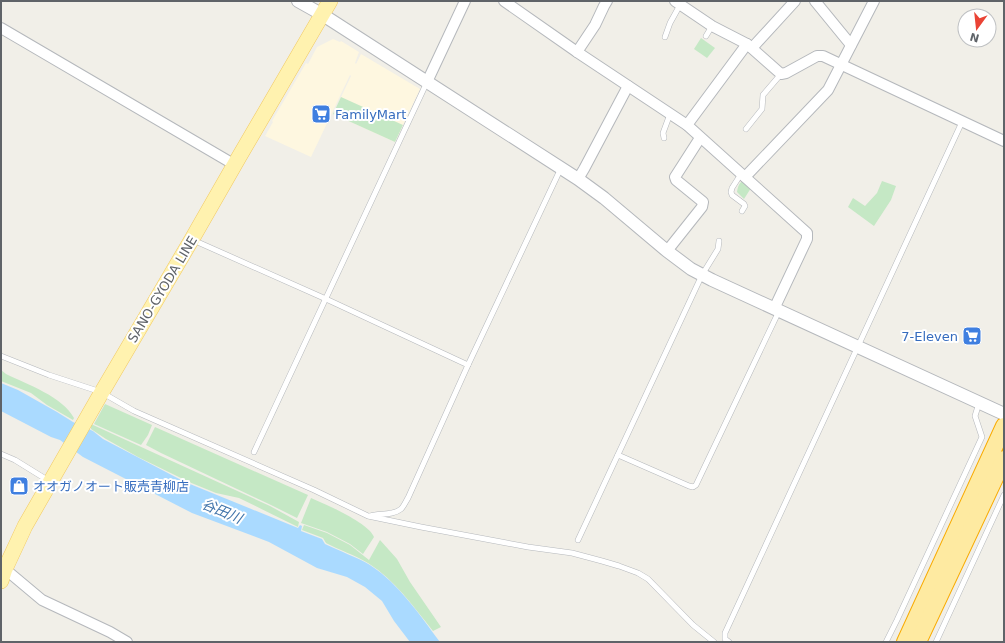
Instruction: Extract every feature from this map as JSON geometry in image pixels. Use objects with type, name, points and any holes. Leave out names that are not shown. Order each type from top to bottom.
[{"type":"highway","points":[[905,642],[1004,426]]},
{"type":"highway","points":[[918,642],[1004,459]]},
{"type":"main road","name":"SANO-GYODA LINE","points":[[4,568],[25,526],[100,394],[330,1]]},
{"type":"street","points":[[298,1],[323,15],[578,179],[604,198],[667,251],[691,269],[857,348],[1004,414]]},
{"type":"street","points":[[427,82],[465,1]]},
{"type":"street","points":[[504,1],[687,126],[807,233],[807,239],[777,310]]},
{"type":"street","points":[[577,52],[595,25],[607,1]]},
{"type":"street","points":[[687,126],[749,46],[795,1]]},
{"type":"street","points":[[815,1],[851,45]]},
{"type":"street","points":[[743,175],[828,90],[874,1]]},
{"type":"street","points":[[679,3],[712,26],[749,46],[781,74],[786,73],[818,56],[823,56],[1004,141]]},
{"type":"street","points":[[1,28],[235,165]]},
{"type":"street","points":[[578,179],[628,86]]},
{"type":"street","points":[[667,251],[702,207],[703,202],[676,180],[673,181],[700,138]]},
{"type":"street","points":[[4,568],[42,600],[110,632],[127,642]]},
{"type":"lane","points":[[665,37],[679,3]]},
{"type":"lane","points":[[706,36],[712,26]]},
{"type":"lane","points":[[746,129],[762,109],[763,94],[781,74]]},
{"type":"lane","points":[[254,452],[427,82]]},
{"type":"lane","points":[[664,138],[663,133],[670,114]]},
{"type":"lane","points":[[729,642],[725,639],[725,633],[962,122]]},
{"type":"lane","points":[[368,516],[375,514],[391,514],[401,509],[408,498],[468,365],[561,168]]},
{"type":"lane","points":[[742,211],[744,204],[732,195],[731,192],[732,188],[743,175]]},
{"type":"lane","points":[[192,239],[468,365]]},
{"type":"lane","points":[[578,540],[702,275],[718,249],[719,241]]},
{"type":"lane","points":[[618,455],[689,486],[693,487],[696,485],[777,310]]},
{"type":"lane","points":[[1,356],[100,394],[134,411],[307,487],[368,516],[528,547],[572,553],[619,566],[648,579],[693,625],[714,642]]},
{"type":"lane","points":[[886,642],[898,620],[982,437],[974,416],[979,403]]},
{"type":"lane","points":[[1,454],[16,460],[51,481]]},
{"type":"lane","points":[[936,642],[1004,495]]},
{"type":"shaded area","points":[[333,39],[340,42],[341,41],[359,52],[355,63],[356,64],[361,54],[420,89],[395,142],[333,114],[351,76],[350,75],[311,157],[265,136],[273,122],[272,121],[317,47]]},
{"type":"green space","points":[[701,38],[715,48],[707,58],[694,49]]},
{"type":"green space","points":[[341,97],[403,125],[395,142],[333,114]]},
{"type":"green space","points":[[742,181],[751,188],[744,199],[737,192],[738,186]]},
{"type":"green space","points":[[882,181],[896,186],[891,200],[874,226],[848,207],[853,198],[865,206],[877,193]]},
{"type":"green space","points":[[1,370],[6,374],[53,397],[69,410],[74,418],[73,420],[47,405],[31,393],[1,381]]},
{"type":"green space","points":[[105,404],[152,425],[148,435],[141,445],[94,424]]},
{"type":"green space","points":[[91,424],[270,506],[299,522],[298,527],[239,498],[216,493],[189,482],[138,457],[91,429]]},
{"type":"green space","points":[[155,427],[308,495],[297,518],[146,445]]},
{"type":"green space","points":[[311,498],[346,514],[370,532],[374,537],[363,554],[350,544],[327,532],[301,523]]},
{"type":"green space","points":[[304,525],[327,533],[350,545],[369,560],[380,540],[397,559],[410,582],[441,627],[433,631],[395,585],[378,570],[363,560],[326,543],[323,538],[302,530]]},
{"type":"water","name":"谷田川","points":[[1,383],[18,390],[73,422],[93,431],[103,439],[185,482],[298,528],[300,525],[302,526],[301,531],[322,539],[325,544],[370,565],[399,590],[440,642],[410,642],[394,621],[382,601],[365,587],[347,577],[317,568],[269,542],[192,513],[83,457],[60,440],[51,437],[1,411]]},
{"type":"place","name":"FamilyMart","points":[[321,114]]},
{"type":"place","name":"7-Eleven","points":[[972,336]]},
{"type":"place","name":"オオガノオート販売青柳店","points":[[19,486]]}]
